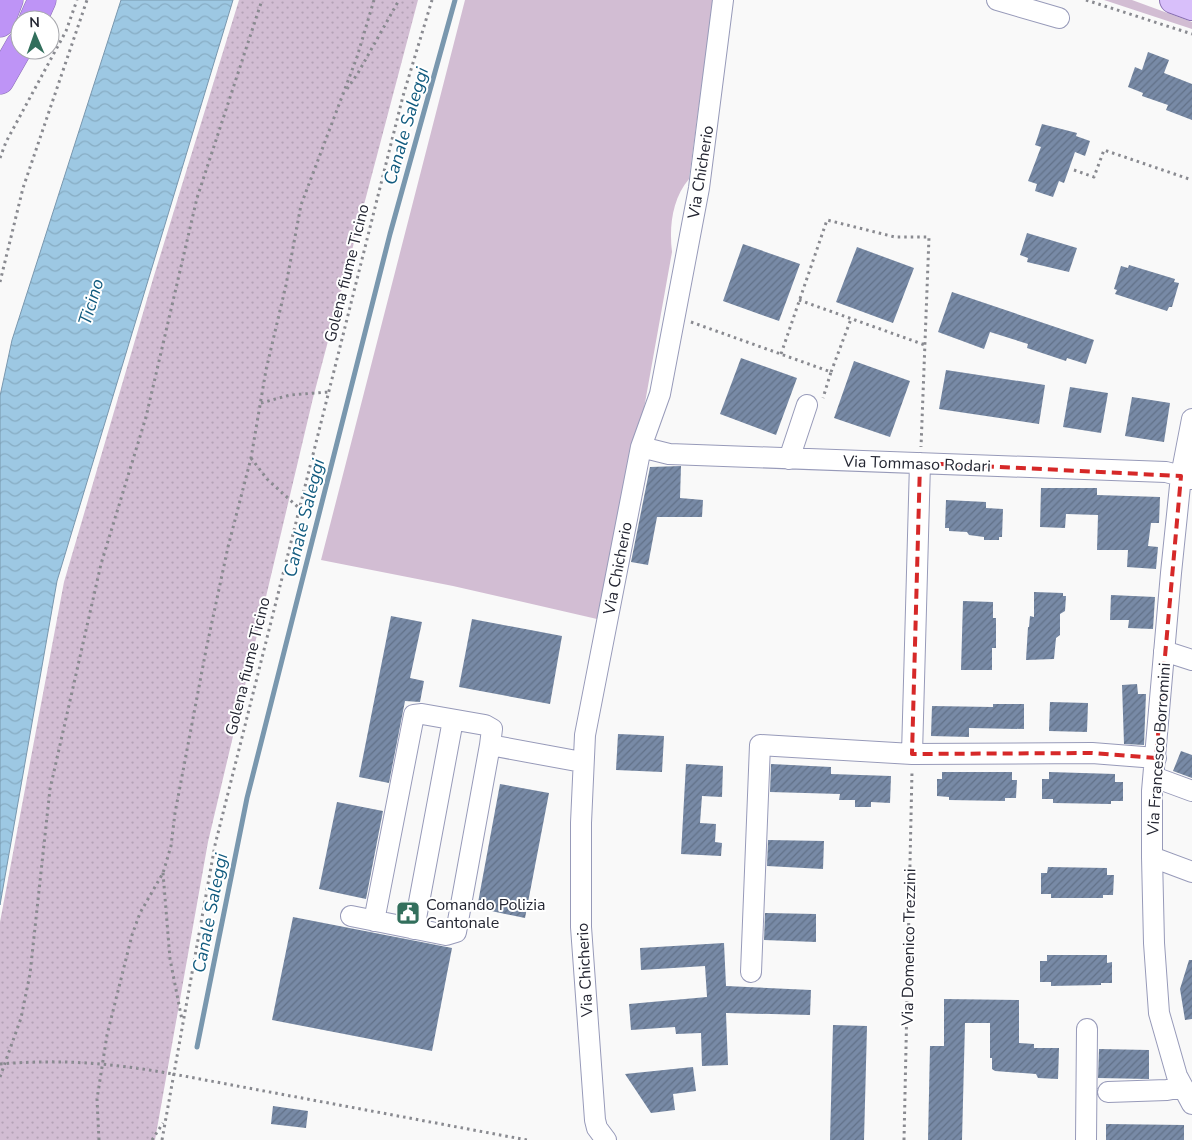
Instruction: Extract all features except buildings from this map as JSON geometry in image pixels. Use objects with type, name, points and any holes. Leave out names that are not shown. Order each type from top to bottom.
[{"type":"highway","points":[[0,23],[10,0]]},
{"type":"highway","points":[[0,80],[11,60]]},
{"type":"main road","points":[[1173,0],[1192,7]]},
{"type":"street","name":"Via Chicherio","points":[[606,1140],[597,1128],[595,1120],[586,1006],[581,927],[582,762],[589,709],[641,447],[660,394],[699,188],[723,0]]},
{"type":"street","points":[[996,0],[1059,18]]},
{"type":"street","points":[[789,459],[813,406]]},
{"type":"street","name":"Via Francesco Borromini","points":[[1188,1096],[1177,1076],[1159,1013],[1154,943],[1152,857],[1155,768],[1164,651],[1192,419]]},
{"type":"street","name":"Via Tommaso Rodari","points":[[641,447],[669,454],[1166,472],[1186,478]]},
{"type":"street","points":[[912,754],[920,463]]},
{"type":"street","points":[[1164,651],[1192,660]]},
{"type":"street","points":[[351,916],[374,921],[414,929],[446,935],[456,932],[492,733],[490,727],[422,714],[414,715],[412,718],[374,921]]},
{"type":"street","points":[[414,929],[453,720]]},
{"type":"street","points":[[490,745],[582,762]]},
{"type":"street","points":[[751,972],[760,745],[912,754],[1092,753],[1155,768],[1192,791]]},
{"type":"street","points":[[1152,857],[1192,872]]},
{"type":"street","points":[[1086,1140],[1088,1029]]},
{"type":"street","points":[[1108,1092],[1167,1090],[1188,1096]]},
{"type":"path","points":[[0,158],[6,142],[66,31],[77,0]]},
{"type":"path","points":[[0,282],[23,188],[87,0]]},
{"type":"path","points":[[0,1077],[21,1018],[30,974],[50,789],[102,564],[146,417],[197,198],[262,0]]},
{"type":"path","points":[[99,1140],[97,1099],[112,1017],[132,935],[140,912],[164,873],[172,846],[175,813],[206,650],[228,548],[251,458],[266,370],[286,285],[301,205],[360,48],[374,0]]},
{"type":"path","points":[[343,93],[358,73],[398,0]]},
{"type":"path","name":"Golena fiume Ticino","points":[[162,1140],[215,845],[403,96],[432,0]]},
{"type":"path","points":[[1086,0],[1192,34]]},
{"type":"path","points":[[1074,170],[1094,177],[1104,150],[1192,180]]},
{"type":"path","points":[[781,354],[827,220],[895,237],[929,237],[920,463]]},
{"type":"path","points":[[799,300],[925,345]]},
{"type":"path","points":[[674,316],[831,372]]},
{"type":"path","points":[[813,406],[831,372],[851,319]]},
{"type":"path","points":[[261,403],[290,395],[329,392]]},
{"type":"path","points":[[251,458],[267,479],[300,509]]},
{"type":"path","name":"Via Domenico Trezzini","points":[[904,1140],[912,754]]},
{"type":"path","points":[[164,873],[170,959],[183,1023]]},
{"type":"path","points":[[0,1064],[36,1061],[89,1061],[173,1074],[528,1140]]},
{"type":"path","points":[[152,1140],[165,1121]]},
{"type":"highlighted area","points":[[920,463],[1181,476],[1156,758],[1092,753],[912,754]]},
{"type":"shaded area","points":[[239,0],[418,0],[313,398],[208,842],[155,1140],[0,1140],[0,922],[64,582],[153,279]]},
{"type":"shaded area","points":[[465,0],[713,0],[689,179],[675,204],[671,233],[672,252],[643,414],[631,445],[597,619],[453,586],[321,560]]},
{"type":"shaded area","points":[[1104,0],[1132,0],[1192,22],[1192,29]]},
{"type":"water","name":"Ticino","points":[[121,0],[233,0],[57,581],[0,905],[0,396],[12,340]]},
{"type":"waterway","name":"Canale Saleggi","points":[[197,1047],[247,798],[390,234],[455,0]]},
{"type":"place","name":"Comando Polizia Cantonale","points":[[408,913]]}]
